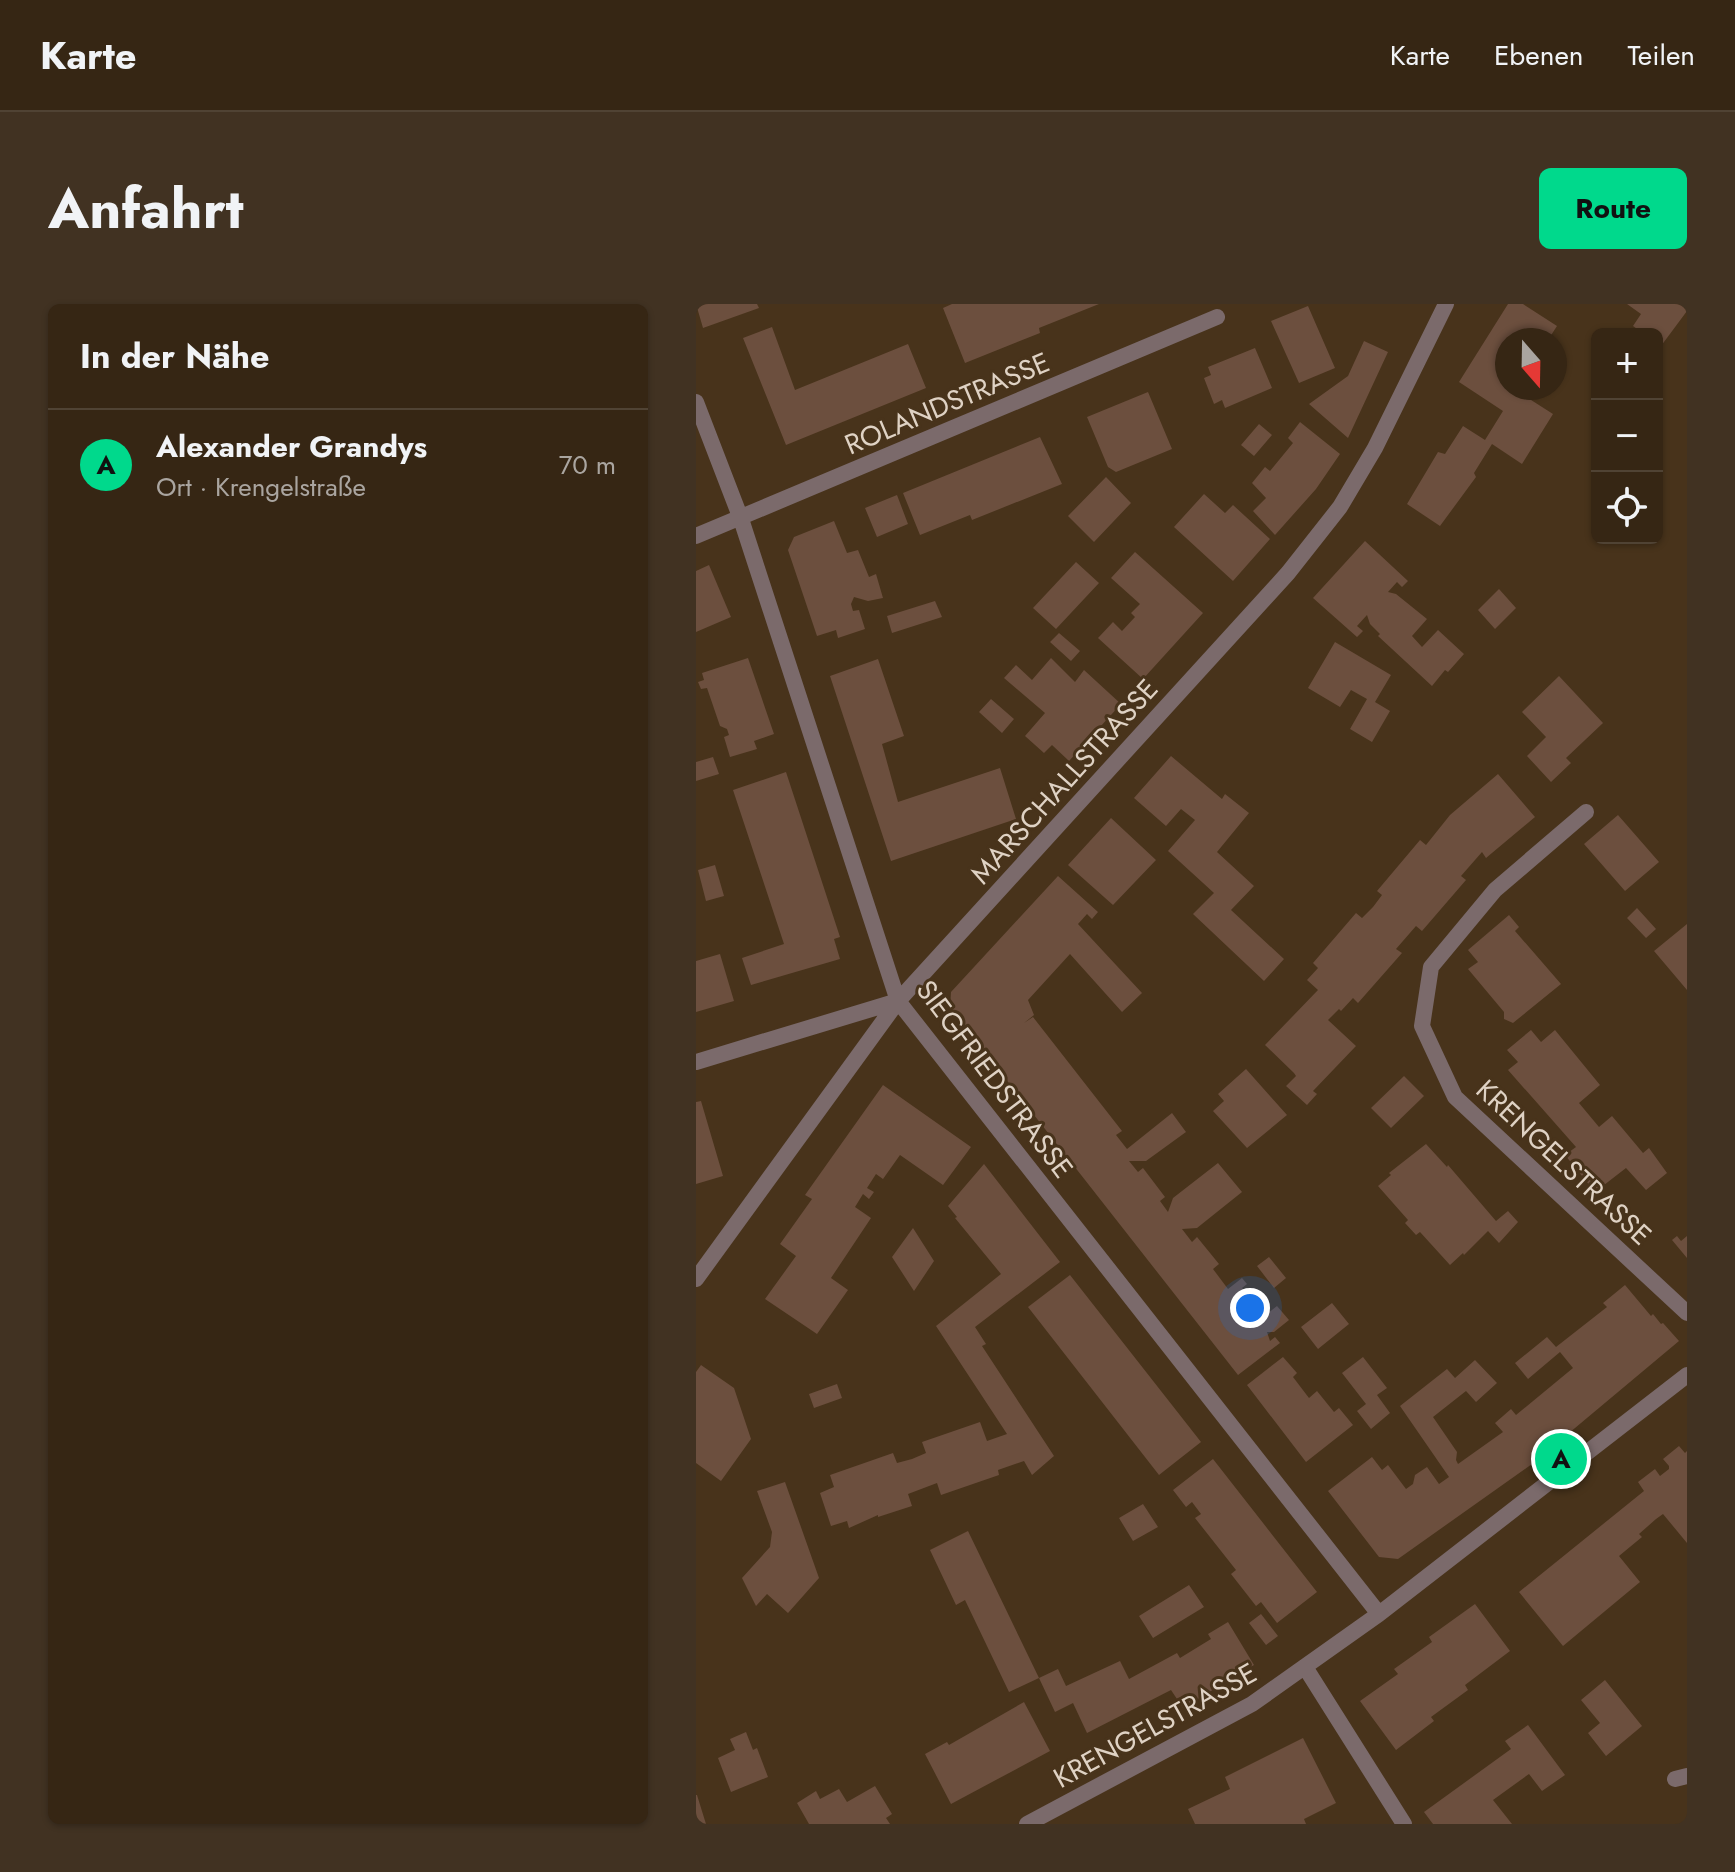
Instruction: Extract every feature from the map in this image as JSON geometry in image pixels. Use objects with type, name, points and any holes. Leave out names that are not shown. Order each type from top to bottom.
[{"type":"street","name":"MARSCHALLSTRASSE","points":[[696,1279],[898,1001],[1305,551],[1340,507],[1375,448],[1446,304]]},
{"type":"street","name":"ROLANDSTRASSE","points":[[696,536],[1217,317]]},
{"type":"street","name":"SIEGFRIEDSTRASSE","points":[[696,402],[741,519],[898,1001],[1379,1614]]},
{"type":"street","name":"KRENGELSTRASSE","points":[[1586,812],[1495,890],[1431,967],[1422,1026],[1455,1097],[1687,1313]]},
{"type":"street","points":[[696,1062],[898,1001]]},
{"type":"street","name":"KRENGELSTRASSE","points":[[1027,1824],[1252,1704],[1379,1614],[1687,1375]]},
{"type":"street","points":[[1305,1667],[1404,1824]]},
{"type":"building","points":[[696,304],[757,304],[759,308],[703,328]]},
{"type":"building","points":[[952,304],[1099,304],[1039,328],[1040,333],[965,363],[943,308]]},
{"type":"building","points":[[1508,304],[1523,304],[1557,326],[1495,328],[1495,400],[1531,400],[1553,414],[1522,464],[1492,444],[1474,473],[1476,477],[1440,526],[1407,504],[1438,452],[1445,454],[1463,426],[1485,440],[1503,411],[1459,382]]},
{"type":"building","points":[[1627,304],[1687,304],[1687,311],[1663,343],[1663,328],[1633,326],[1641,314]]},
{"type":"building","points":[[1308,306],[1335,368],[1299,383],[1271,321]]},
{"type":"building","points":[[772,327],[795,390],[908,344],[926,388],[786,445],[743,338]]},
{"type":"building","points":[[1364,341],[1388,352],[1348,438],[1309,404],[1348,376]]},
{"type":"building","points":[[1255,348],[1272,388],[1225,408],[1222,400],[1214,404],[1204,378],[1211,375],[1208,367]]},
{"type":"building","points":[[1148,392],[1172,449],[1116,472],[1108,467],[1087,417]]},
{"type":"building","points":[[1300,422],[1340,454],[1316,489],[1275,535],[1253,511],[1266,498],[1252,483],[1265,467],[1270,471],[1293,443],[1288,438]]},
{"type":"building","points":[[1259,424],[1272,435],[1254,456],[1241,445]]},
{"type":"building","points":[[1040,437],[1062,484],[972,520],[970,515],[920,535],[903,493]]},
{"type":"building","points":[[1106,477],[1131,503],[1094,542],[1068,516]]},
{"type":"building","points":[[1204,494],[1225,513],[1233,505],[1270,539],[1233,581],[1174,527]]},
{"type":"building","points":[[897,495],[908,524],[877,537],[865,508]]},
{"type":"building","points":[[834,521],[847,553],[858,550],[869,577],[876,574],[883,598],[868,601],[854,597],[851,604],[853,611],[859,610],[865,629],[838,638],[836,630],[817,636],[788,550],[794,537]]},
{"type":"building","points":[[1365,541],[1408,581],[1402,587],[1397,582],[1388,592],[1396,594],[1427,619],[1412,636],[1422,647],[1438,630],[1464,654],[1432,686],[1378,636],[1380,634],[1370,624],[1367,615],[1357,626],[1363,631],[1357,637],[1313,598]]},
{"type":"building","points":[[1135,552],[1203,613],[1143,679],[1098,638],[1113,622],[1122,631],[1135,617],[1131,613],[1140,604],[1111,578]]},
{"type":"building","points":[[1076,562],[1099,583],[1056,629],[1033,608]]},
{"type":"building","points":[[709,565],[731,617],[696,632],[696,571]]},
{"type":"building","points":[[1499,589],[1516,608],[1495,629],[1478,610]]},
{"type":"building","points":[[935,601],[942,617],[892,633],[887,616]]},
{"type":"building","points":[[1059,633],[1080,651],[1071,661],[1050,642]]},
{"type":"building","points":[[1335,642],[1391,675],[1375,702],[1390,711],[1372,742],[1350,729],[1367,699],[1351,690],[1340,707],[1308,688]]},
{"type":"building","points":[[748,658],[774,734],[754,741],[757,749],[730,757],[724,737],[729,735],[727,729],[720,726],[707,688],[701,689],[698,682],[704,680],[702,673]]},
{"type":"building","points":[[1051,658],[1075,682],[1084,670],[1121,704],[1069,761],[1052,745],[1044,753],[1025,736],[1045,713],[1004,678],[1016,665],[1032,680]]},
{"type":"building","points":[[878,659],[904,736],[882,744],[898,802],[1000,768],[1016,819],[891,861],[830,676]]},
{"type":"building","points":[[1559,676],[1603,723],[1566,758],[1571,763],[1551,782],[1527,756],[1546,737],[1522,712]]},
{"type":"building","points":[[991,699],[1014,719],[1002,733],[979,712]]},
{"type":"building","points":[[1171,756],[1222,799],[1225,794],[1249,813],[1217,852],[1254,886],[1231,910],[1284,959],[1264,981],[1193,914],[1214,893],[1168,851],[1195,820],[1181,809],[1166,826],[1134,798]]},
{"type":"building","points":[[713,757],[719,774],[696,781],[696,762]]},
{"type":"building","points":[[786,772],[840,937],[834,939],[840,959],[751,985],[742,958],[784,944],[733,790]]},
{"type":"building","points":[[1498,774],[1535,817],[1486,858],[1482,852],[1461,876],[1466,880],[1422,931],[1416,926],[1396,949],[1402,953],[1358,1003],[1353,998],[1328,1020],[1356,1046],[1313,1091],[1317,1094],[1307,1105],[1286,1086],[1296,1076],[1294,1073],[1265,1045],[1318,990],[1307,980],[1318,968],[1313,963],[1356,913],[1362,918],[1373,907],[1382,895],[1377,891],[1420,840],[1426,845],[1450,815]]},
{"type":"building","points":[[1618,815],[1659,862],[1625,891],[1584,844]]},
{"type":"building","points":[[1111,818],[1156,860],[1113,905],[1068,865]]},
{"type":"building","points":[[715,865],[724,896],[706,901],[698,870]]},
{"type":"building","points":[[1058,876],[1098,912],[1092,919],[1087,914],[1078,924],[1142,993],[1122,1012],[1070,954],[1028,1000],[1034,1015],[1024,1023],[1033,1017],[1122,1131],[1116,1135],[1127,1149],[1172,1113],[1186,1132],[1146,1161],[1129,1161],[1138,1172],[1143,1168],[1165,1197],[1160,1201],[1168,1212],[1173,1198],[1218,1163],[1242,1192],[1197,1228],[1182,1229],[1192,1242],[1197,1237],[1219,1264],[1213,1269],[1228,1289],[1242,1278],[1247,1284],[1242,1288],[1257,1307],[1252,1311],[1259,1320],[1277,1306],[1289,1320],[1274,1332],[1267,1332],[1270,1341],[1275,1337],[1280,1343],[1238,1375],[950,1008],[951,992]]},
{"type":"building","points":[[1637,908],[1656,929],[1646,938],[1627,918]]},
{"type":"building","points":[[1509,915],[1519,927],[1515,931],[1561,984],[1513,1023],[1504,1019],[1504,1012],[1468,969],[1478,962],[1468,950]]},
{"type":"building","points":[[1687,924],[1687,990],[1654,951]]},
{"type":"building","points":[[720,954],[734,1001],[696,1012],[696,961]]},
{"type":"building","points":[[1531,1030],[1541,1042],[1555,1030],[1600,1085],[1579,1103],[1599,1127],[1612,1116],[1643,1153],[1649,1148],[1667,1173],[1646,1190],[1626,1168],[1595,1192],[1565,1155],[1576,1147],[1508,1070],[1518,1062],[1507,1050]]},
{"type":"building","points":[[1246,1069],[1287,1115],[1247,1148],[1213,1111],[1224,1101],[1218,1094]]},
{"type":"building","points":[[1404,1076],[1424,1096],[1391,1128],[1371,1108]]},
{"type":"building","points":[[883,1085],[971,1147],[943,1185],[900,1155],[883,1179],[876,1174],[867,1188],[874,1192],[869,1199],[863,1194],[855,1207],[871,1218],[831,1278],[848,1290],[817,1334],[765,1299],[796,1256],[780,1244],[812,1199],[805,1195]]},
{"type":"building","points":[[701,1101],[723,1176],[696,1184],[696,1102]]},
{"type":"building","points":[[1426,1144],[1496,1221],[1508,1211],[1518,1222],[1499,1243],[1488,1231],[1450,1265],[1420,1232],[1416,1235],[1405,1223],[1408,1220],[1378,1186],[1391,1175],[1389,1173]]},
{"type":"building","points":[[984,1164],[1060,1262],[975,1327],[986,1344],[982,1346],[1054,1456],[1032,1475],[1024,1461],[998,1470],[999,1475],[941,1495],[937,1483],[908,1494],[912,1506],[878,1515],[849,1528],[847,1521],[831,1526],[820,1493],[834,1487],[830,1475],[893,1453],[897,1463],[912,1459],[926,1453],[922,1442],[980,1422],[987,1441],[1007,1434],[936,1326],[1001,1274],[948,1206]]},
{"type":"building","points":[[1623,1206],[1627,1211],[1618,1218],[1614,1214]]},
{"type":"building","points":[[913,1228],[934,1261],[914,1291],[892,1257]]},
{"type":"building","points":[[1677,1236],[1681,1241],[1687,1236],[1687,1258],[1672,1240]]},
{"type":"building","points":[[1269,1257],[1286,1278],[1274,1288],[1257,1266]]},
{"type":"building","points":[[1070,1275],[1201,1442],[1159,1475],[1028,1307]]},
{"type":"building","points":[[1625,1285],[1651,1316],[1653,1314],[1679,1341],[1532,1464],[1398,1559],[1379,1557],[1328,1491],[1372,1457],[1382,1470],[1388,1465],[1406,1489],[1413,1484],[1415,1475],[1427,1467],[1439,1484],[1449,1477],[1400,1406],[1447,1369],[1455,1378],[1475,1360],[1497,1383],[1476,1402],[1466,1391],[1433,1417],[1457,1452],[1458,1464],[1503,1432],[1495,1423],[1511,1409],[1516,1415],[1573,1368],[1560,1352],[1528,1379],[1515,1363],[1547,1337],[1556,1347],[1607,1307],[1603,1303]]},
{"type":"building","points":[[1332,1303],[1349,1324],[1318,1349],[1301,1327]]},
{"type":"building","points":[[1283,1357],[1297,1373],[1293,1377],[1309,1398],[1317,1391],[1334,1412],[1339,1408],[1353,1425],[1306,1462],[1247,1385]]},
{"type":"building","points":[[1363,1357],[1387,1388],[1377,1395],[1390,1413],[1371,1429],[1357,1411],[1366,1404],[1342,1373]]},
{"type":"building","points":[[701,1365],[734,1388],[751,1439],[721,1481],[696,1463],[696,1372]]},
{"type":"building","points":[[837,1384],[842,1398],[814,1408],[809,1394]]},
{"type":"building","points":[[1679,1446],[1685,1453],[1687,1451],[1687,1543],[1663,1514],[1656,1519],[1639,1534],[1642,1537],[1619,1556],[1640,1582],[1563,1646],[1519,1592],[1644,1491],[1638,1482],[1655,1469],[1660,1476],[1669,1469],[1663,1459]]},
{"type":"building","points":[[1213,1459],[1317,1592],[1277,1623],[1261,1602],[1256,1606],[1231,1574],[1236,1570],[1195,1518],[1201,1514],[1192,1502],[1186,1507],[1173,1490]]},
{"type":"building","points":[[785,1482],[819,1578],[788,1613],[767,1594],[756,1606],[742,1578],[770,1547],[772,1532],[757,1491]]},
{"type":"building","points":[[1143,1504],[1158,1527],[1133,1541],[1119,1518]]},
{"type":"building","points":[[968,1531],[1039,1678],[1009,1692],[965,1600],[956,1605],[930,1550]]},
{"type":"building","points":[[1189,1585],[1204,1607],[1153,1638],[1139,1616]]},
{"type":"building","points":[[1475,1604],[1510,1651],[1465,1685],[1468,1690],[1431,1717],[1434,1721],[1396,1750],[1360,1701],[1398,1674],[1394,1669],[1432,1642],[1429,1637]]},
{"type":"building","points":[[1261,1614],[1278,1636],[1266,1645],[1249,1623]]},
{"type":"building","points":[[1228,1622],[1254,1665],[1183,1708],[1171,1690],[1087,1733],[1073,1703],[1055,1712],[1039,1678],[1058,1669],[1066,1686],[1120,1661],[1129,1679],[1177,1653],[1180,1658],[1211,1639],[1208,1634]]},
{"type":"building","points":[[1605,1680],[1642,1726],[1606,1756],[1588,1733],[1600,1723],[1581,1700]]},
{"type":"building","points":[[1024,1702],[1050,1751],[951,1804],[925,1754],[947,1742],[949,1745]]},
{"type":"building","points":[[1528,1725],[1565,1775],[1542,1791],[1529,1774],[1493,1800],[1512,1824],[1433,1824],[1424,1812],[1511,1749],[1505,1741]]},
{"type":"building","points":[[746,1732],[753,1750],[757,1748],[768,1777],[731,1792],[718,1758],[735,1750],[730,1739]]},
{"type":"building","points":[[1303,1738],[1336,1803],[1304,1819],[1306,1824],[1195,1824],[1188,1809],[1230,1789],[1225,1777]]},
{"type":"building","points":[[875,1786],[892,1814],[886,1818],[890,1824],[809,1824],[797,1803],[816,1791],[820,1799],[839,1789],[847,1802]]},
{"type":"building","points":[[697,1795],[706,1824],[696,1824]]},
{"type":"place","name":"Alexander Grandys","points":[[1561,1459]]}]
